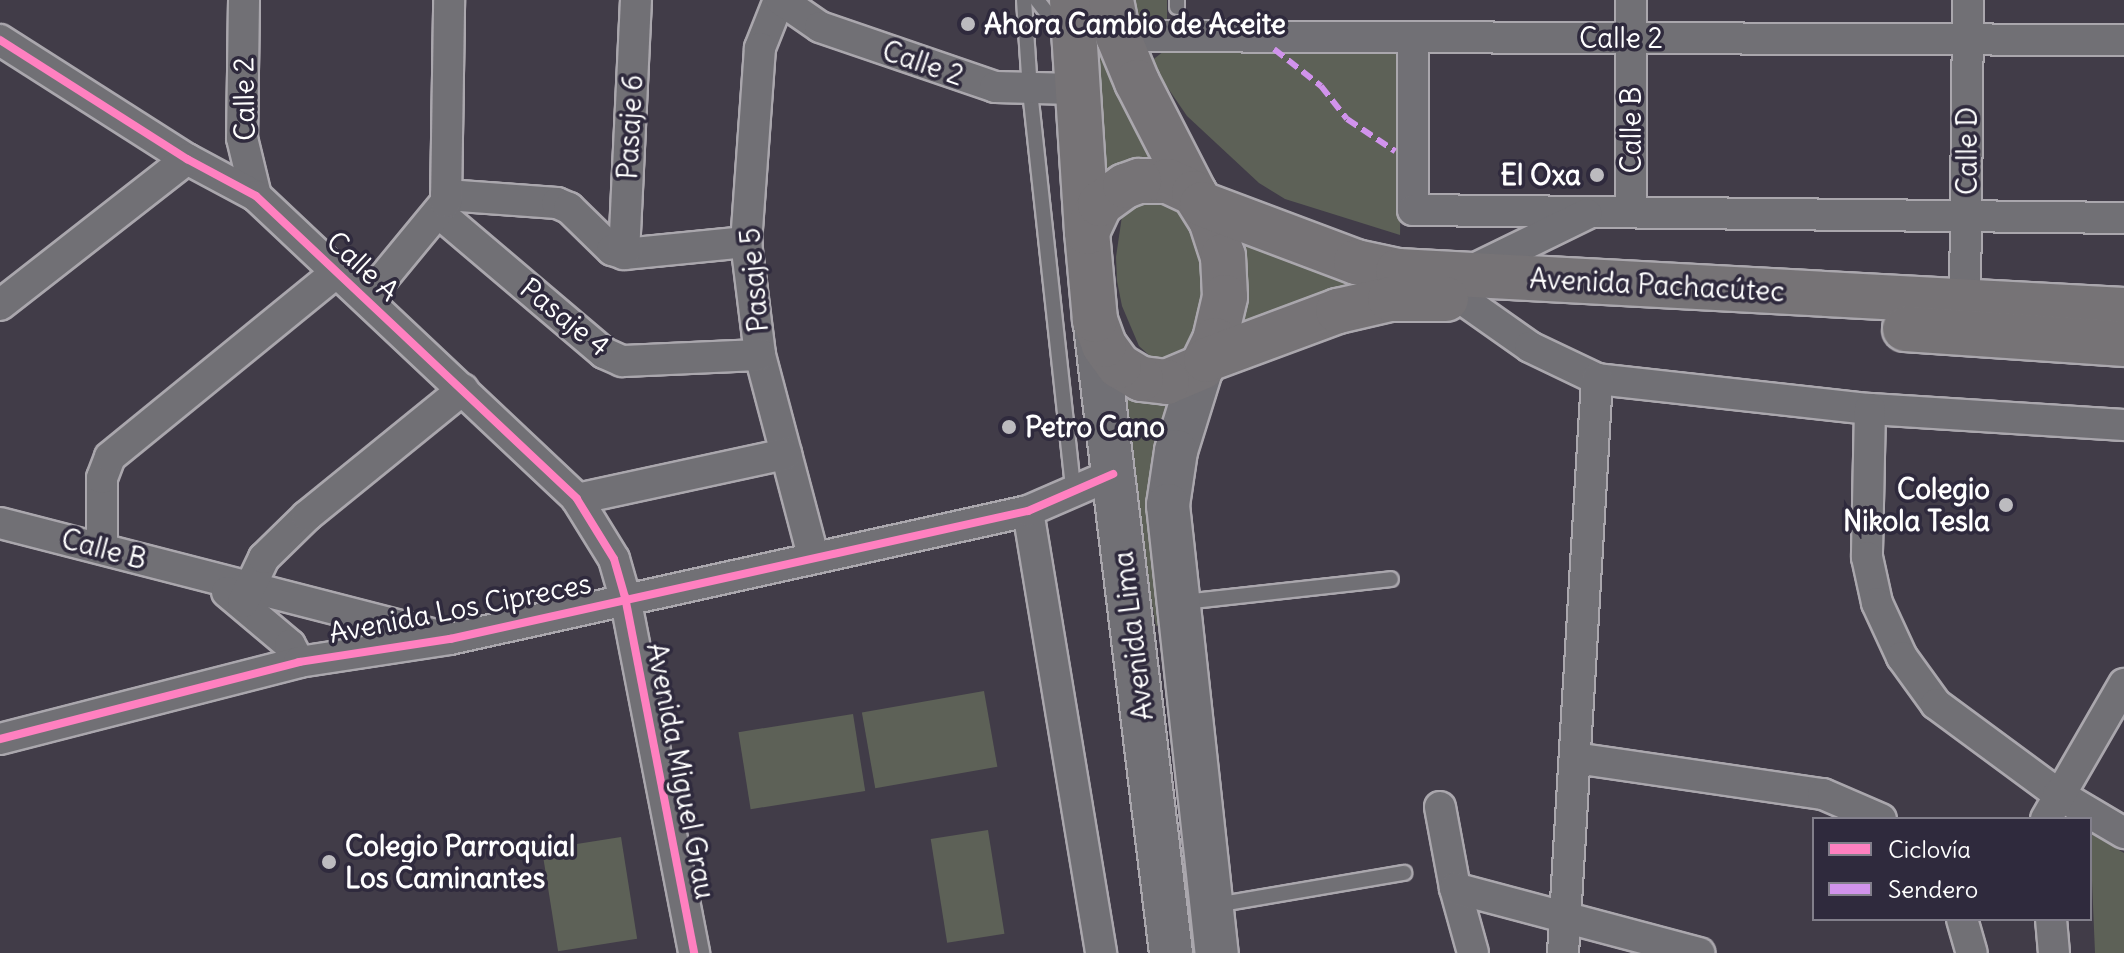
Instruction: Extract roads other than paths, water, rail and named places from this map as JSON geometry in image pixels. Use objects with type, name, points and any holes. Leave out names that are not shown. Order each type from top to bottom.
[{"type":"main road","points":[[1072,0],[1074,68],[1095,320],[1111,356],[1129,374],[1167,382],[1204,363],[1222,318],[1225,275],[1218,238],[1114,18]]},
{"type":"main road","points":[[1087,232],[1100,204],[1125,186],[1139,181],[1168,181],[1198,198]]},
{"type":"main road","name":"Avenida Pachacútec","points":[[1198,198],[1356,262],[1463,287],[2124,344]]},
{"type":"main road","name":"Avenida Pachacútec","points":[[1204,363],[1338,311],[1463,287],[1965,302],[2124,310]]},
{"type":"main road","name":"Avenida Lima","points":[[1095,320],[1171,953]]},
{"type":"main road","name":"Avenida Lima","points":[[1204,363],[1176,451],[1168,505],[1217,953]]},
{"type":"street","name":"Calle 2","points":[[244,0],[242,138],[256,196]]},
{"type":"street","points":[[366,299],[442,204],[449,0]]},
{"type":"street","name":"Pasaje 6","points":[[624,254],[636,0]]},
{"type":"street","name":"Calle 2","points":[[780,0],[820,27],[995,87],[1030,91],[1074,68]]},
{"type":"street","name":"Pasaje 5","points":[[780,0],[760,48],[746,242],[760,355],[813,556]]},
{"type":"street","name":"Calle B","points":[[1631,0],[1631,212]]},
{"type":"street","name":"Calle D","points":[[1965,302],[1968,0]]},
{"type":"street","name":"Calle 2","points":[[1114,18],[1413,37],[2124,40]]},
{"type":"street","points":[[1413,37],[1413,210],[2124,218]]},
{"type":"street","name":"Calle A","points":[[0,40],[187,159],[256,196],[577,499],[614,559],[625,597]]},
{"type":"street","points":[[0,305],[187,159]]},
{"type":"street","points":[[442,204],[557,203],[569,208],[612,250],[624,254],[746,242]]},
{"type":"street","name":"Pasaje 4","points":[[442,204],[604,353],[622,361],[760,355]]},
{"type":"street","points":[[1463,287],[1592,212]]},
{"type":"street","points":[[102,548],[102,478],[110,457],[337,272]]},
{"type":"street","name":"Avenida Pachacútec","points":[[1463,287],[1530,347],[1597,379],[1870,409],[2124,425]]},
{"type":"street","points":[[1563,953],[1597,379]]},
{"type":"street","points":[[247,596],[264,558],[307,516],[463,389]]},
{"type":"street","points":[[1870,409],[1867,557],[1877,603],[1902,657],[1936,704],[2052,806],[2081,817]]},
{"type":"street","points":[[577,499],[786,454]]},
{"type":"street","name":"Avenida Los Cipreces","points":[[0,739],[299,662],[450,639],[625,597],[1028,511],[1074,494],[1113,474]]},
{"type":"street","points":[[1028,511],[1101,953]]},
{"type":"street","name":"Calle B","points":[[0,523],[208,575],[247,596],[450,639]]},
{"type":"street","name":"Calle B","points":[[247,596],[290,645],[299,662]]},
{"type":"street","name":"Avenida Miguel Grau","points":[[625,597],[694,953]]},
{"type":"street","points":[[2052,806],[2124,684]]},
{"type":"street","points":[[1575,758],[1823,794],[1876,817]]},
{"type":"street","points":[[1440,807],[1455,888],[1473,953]]},
{"type":"street","points":[[2092,821],[2124,833]]},
{"type":"street","points":[[1455,888],[1699,953]]},
{"type":"street","points":[[1963,921],[1972,953]]},
{"type":"street","points":[[2051,921],[2054,953]]},
{"type":"lane","points":[[1024,0],[1030,91],[1074,494]]},
{"type":"lane","points":[[1037,0],[1074,68]]},
{"type":"lane","points":[[1179,603],[1391,579]]},
{"type":"lane","points":[[1212,905],[1237,904],[1404,873]]},
{"type":"place","name":"Ahora Cambio de Aceite","points":[[968,24]]},
{"type":"place","name":"El Oxa","points":[[1597,175]]},
{"type":"place","name":"Petro Cano","points":[[1009,427]]},
{"type":"place","name":"Colegio Nikola Tesla","points":[[2006,505]]},
{"type":"place","name":"Colegio Parroquial Los Caminantes","points":[[329,862]]}]
